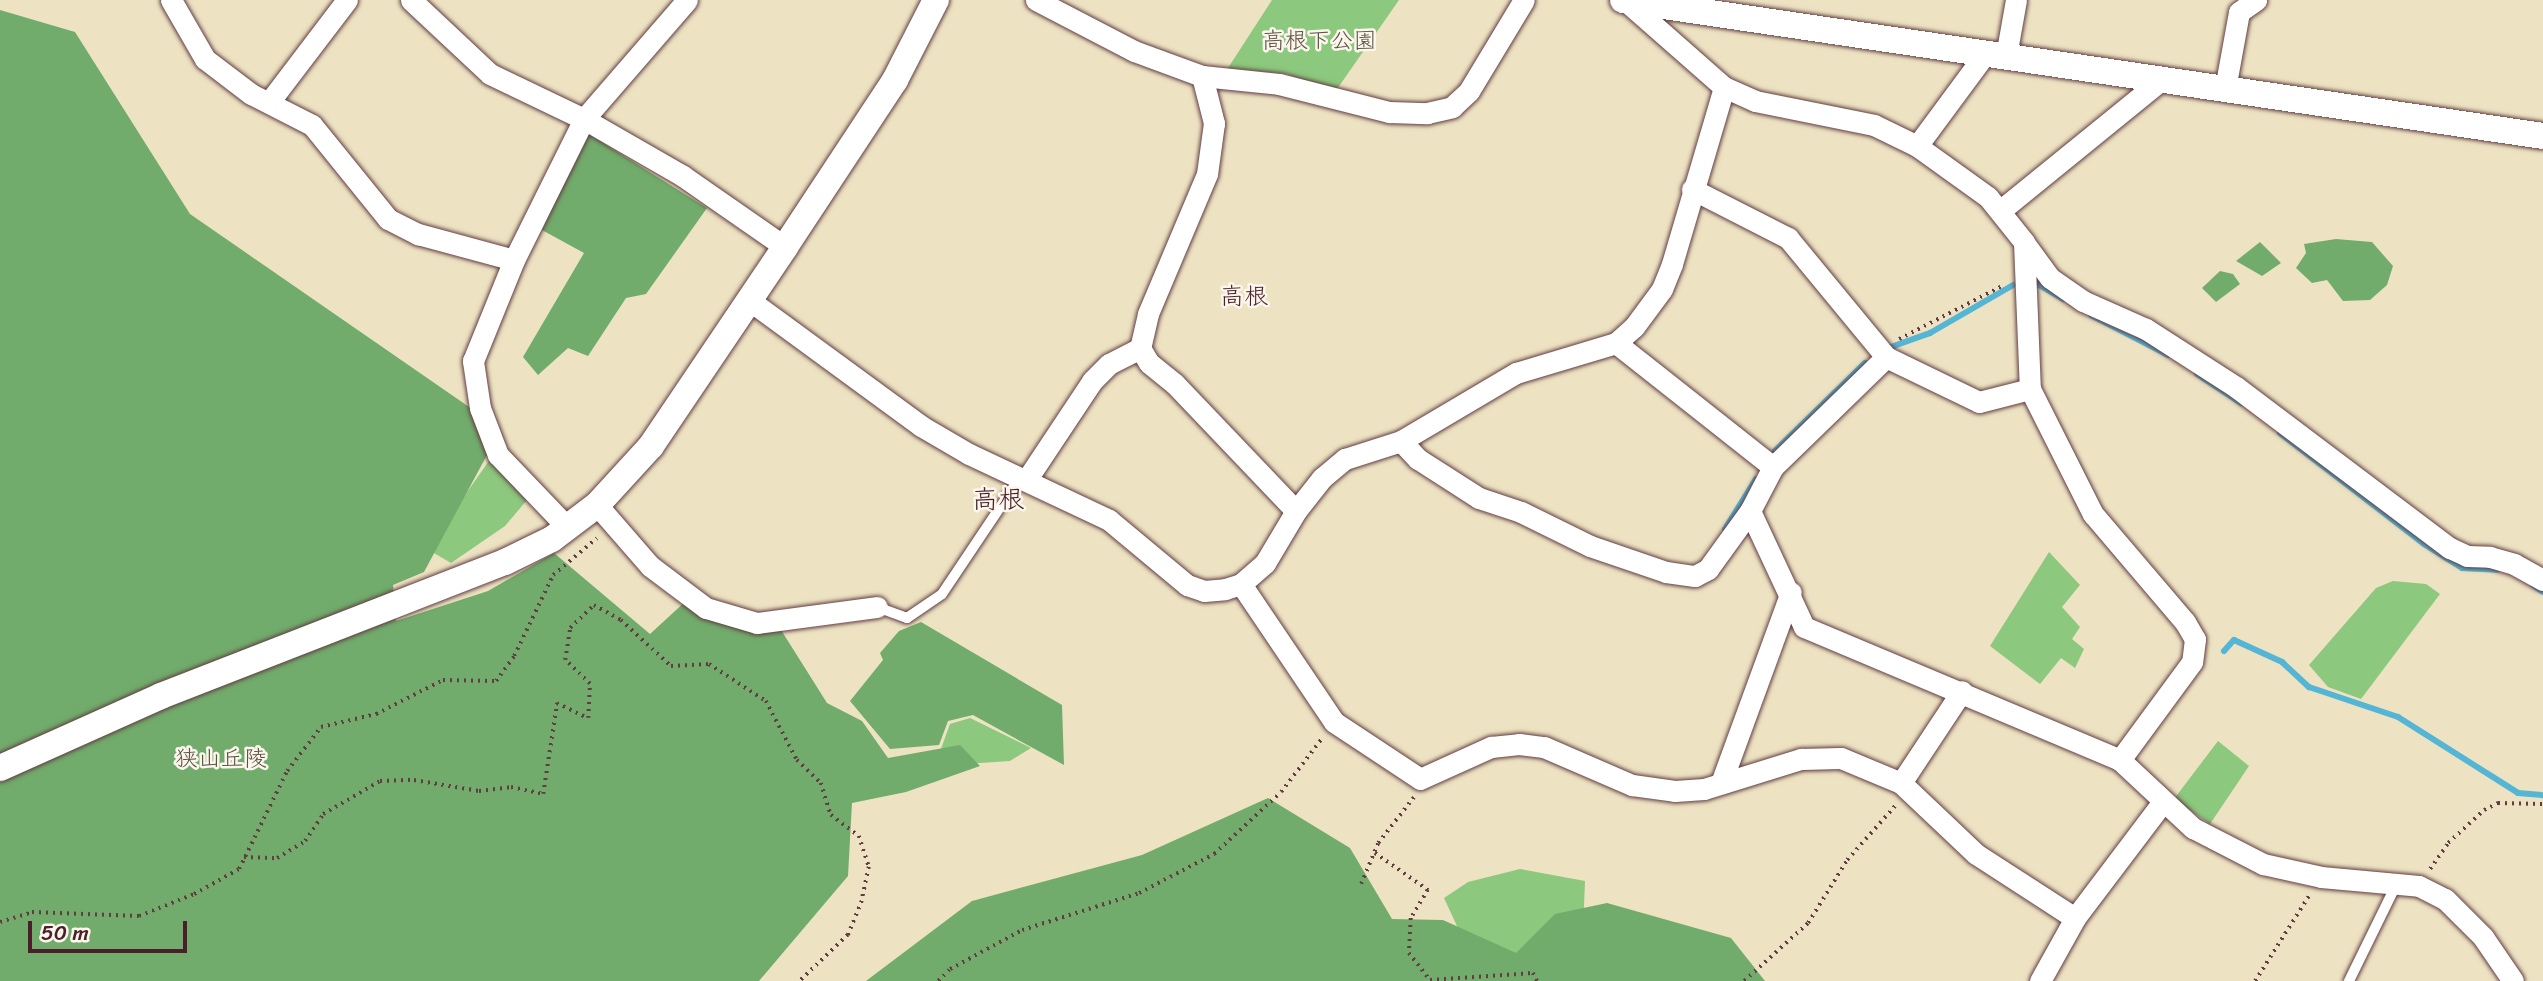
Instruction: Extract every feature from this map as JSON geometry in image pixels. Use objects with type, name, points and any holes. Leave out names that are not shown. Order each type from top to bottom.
[{"type":"street","points":[[172,0],[205,59],[251,94],[270,101],[312,125],[388,219],[418,234],[514,260]]},
{"type":"street","points":[[270,101],[347,0]]},
{"type":"street","points":[[411,0],[490,74],[584,119],[683,176],[785,247]]},
{"type":"street","points":[[568,528],[498,455],[473,382],[479,338],[514,260],[584,119],[687,0]]},
{"type":"street","points":[[0,768],[161,696],[505,562],[568,528],[607,514],[895,80],[936,0]]},
{"type":"street","points":[[1036,0],[1134,51],[1202,76],[1279,84],[1389,112],[1427,113],[1452,107],[1469,92],[1524,0]]},
{"type":"street","points":[[1624,0],[2543,136]]},
{"type":"street","points":[[1624,0],[1724,87],[1755,101],[1874,125],[1917,146],[2001,210],[2050,278],[2083,300],[2146,329],[2236,387],[2450,548],[2467,556],[2490,556],[2514,564],[2543,580]]},
{"type":"street","points":[[1917,146],[1996,55],[2016,0]]},
{"type":"street","points":[[2225,89],[2239,12],[2256,0]]},
{"type":"street","points":[[1202,76],[1214,123],[1207,174],[1148,314],[1140,348],[1149,363],[1175,384],[1296,511]]},
{"type":"street","points":[[2001,210],[2162,79]]},
{"type":"street","points":[[749,300],[921,426],[969,454],[1024,477],[1109,520],[1187,585],[1204,591],[1241,584],[1265,563],[1296,511],[1322,478],[1345,459],[1401,442],[1516,373],[1616,343],[1662,289],[1724,87]]},
{"type":"street","points":[[1692,189],[1788,238],[1880,354],[1979,402],[2030,389]]},
{"type":"street","points":[[2024,242],[2030,389],[2093,514],[2185,622],[2195,639],[2192,662],[2120,760]]},
{"type":"street","points":[[1616,343],[1773,467]]},
{"type":"street","points":[[1024,477],[1092,381],[1109,364],[1140,348]]},
{"type":"street","points":[[1401,442],[1418,459],[1479,498],[1521,512],[1590,547],[1681,576],[1695,576],[1708,569],[1749,510],[1773,467],[1880,354]]},
{"type":"street","points":[[1749,510],[1791,592],[1804,627],[1962,691],[2120,760],[2162,803],[2225,848],[2263,864],[2321,877],[2395,887],[2419,886],[2453,907],[2483,937],[2513,981]]},
{"type":"street","points":[[607,514],[671,586],[706,608],[757,623],[877,607]]},
{"type":"street","points":[[1241,584],[1334,722],[1420,779],[1491,747],[1519,744],[1544,747],[1632,785],[1690,791],[1801,759],[1827,756],[1860,762],[1904,788],[1976,853],[2075,918]]},
{"type":"street","points":[[1721,783],[1791,592]]},
{"type":"street","points":[[1904,788],[1962,691]]},
{"type":"street","points":[[2040,981],[2075,918],[2162,803]]},
{"type":"lane","points":[[877,607],[907,618],[942,594],[1024,477]]},
{"type":"lane","points":[[2349,981],[2395,887]]},
{"type":"path","points":[[1880,354],[2026,278]]},
{"type":"path","points":[[0,922],[32,912],[139,916],[194,894],[239,869],[287,771],[321,727],[376,714],[443,680],[496,681],[514,656],[553,575],[607,514]]},
{"type":"path","points":[[244,857],[278,858],[305,841],[323,814],[380,781],[414,780],[479,792],[511,788],[543,794],[557,703],[588,718],[590,684],[565,660],[570,628],[594,605],[621,620],[671,666],[709,664],[766,701],[797,760],[821,783],[831,816],[859,836],[869,867],[862,901],[848,934],[800,981]]},
{"type":"path","points":[[938,981],[950,969],[1023,930],[1139,892],[1214,854],[1281,792],[1334,722]]},
{"type":"path","points":[[1361,884],[1375,853],[1399,813],[1422,788],[1420,779]]},
{"type":"path","points":[[1744,981],[1808,923],[1847,860],[1904,788]]},
{"type":"path","points":[[2419,886],[2448,843],[2483,810],[2498,803],[2543,804]]},
{"type":"path","points":[[1375,853],[1428,890],[1411,918],[1409,953],[1430,980],[1533,973],[1537,981]]},
{"type":"path","points":[[2255,981],[2321,877]]},
{"type":"green space","name":"高根下公園","points":[[1272,0],[1399,0],[1335,92],[1287,74],[1228,68]]},
{"type":"green space","name":"狭山丘陵","points":[[0,10],[75,32],[190,214],[472,409],[487,455],[424,572],[393,585],[396,621],[488,591],[554,553],[650,634],[687,600],[776,622],[827,703],[862,721],[888,758],[960,745],[980,766],[906,792],[852,803],[848,876],[759,981],[0,981]]},
{"type":"green space","points":[[587,133],[707,208],[646,294],[626,298],[588,356],[568,348],[538,375],[523,357],[584,253],[542,230]]},
{"type":"green space","points":[[2336,239],[2372,242],[2393,266],[2387,285],[2370,300],[2343,301],[2327,280],[2312,283],[2296,268],[2306,253],[2304,244]]},
{"type":"green space","points":[[2260,242],[2281,263],[2262,276],[2236,261]]},
{"type":"green space","points":[[2220,271],[2233,274],[2240,284],[2216,302],[2202,288]]},
{"type":"green space","points":[[491,458],[527,500],[505,526],[451,563],[427,549]]},
{"type":"green space","points":[[2049,552],[2080,585],[2062,607],[2080,627],[2072,639],[2084,649],[2075,668],[2061,658],[2040,684],[1990,646]]},
{"type":"green space","points":[[2393,581],[2426,584],[2440,594],[2361,699],[2328,687],[2309,665],[2376,588]]},
{"type":"green space","points":[[921,622],[1062,705],[1064,765],[973,715],[948,721],[939,745],[890,749],[850,701],[883,660],[880,653],[899,631]]},
{"type":"green space","points":[[970,718],[1031,748],[1010,761],[950,765],[937,760],[950,724]]},
{"type":"green space","points":[[2218,741],[2249,766],[2210,824],[2174,799]]},
{"type":"green space","points":[[1268,798],[1350,848],[1392,919],[1443,920],[1516,953],[1555,914],[1607,903],[1731,938],[1765,981],[866,981],[972,901],[1142,855]]},
{"type":"green space","points":[[1520,869],[1585,881],[1582,956],[1475,965],[1444,898],[1468,882]]},
{"type":"waterway","points":[[2037,284],[2063,299]]},
{"type":"waterway","points":[[1888,348],[1930,333],[2013,285]]},
{"type":"waterway","points":[[2091,315],[2168,355]]},
{"type":"waterway","points":[[1775,451],[1865,363]]},
{"type":"waterway","points":[[2197,374],[2241,403]]},
{"type":"waterway","points":[[2280,433],[2424,544],[2462,568],[2497,570]]},
{"type":"waterway","points":[[1725,529],[1756,479]]},
{"type":"waterway","points":[[2533,585],[2543,592]]},
{"type":"waterway","points":[[2224,651],[2234,640],[2282,662],[2309,687],[2398,717],[2518,793],[2543,795]]},
{"type":"district","name":"高根","points":[[1244,297]]},
{"type":"district","name":"高根","points":[[998,500]]}]
